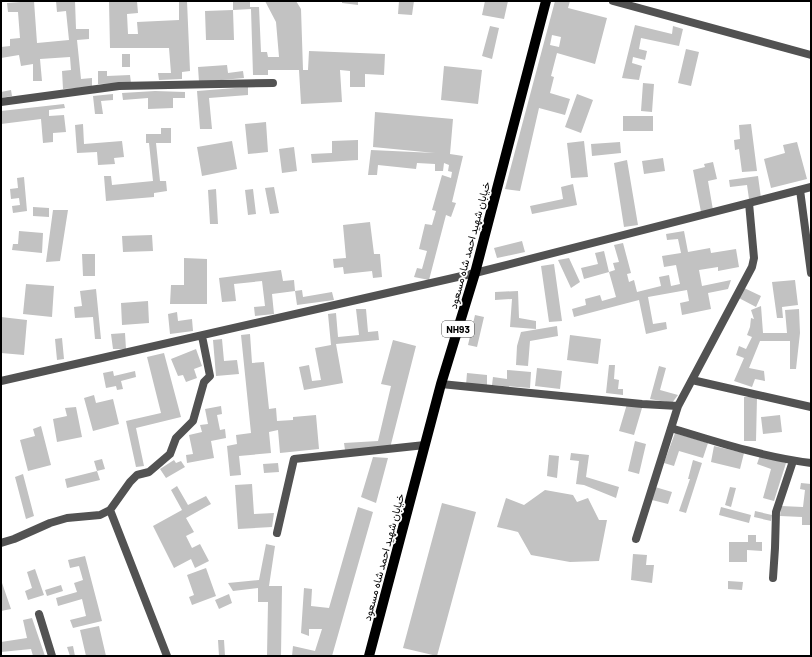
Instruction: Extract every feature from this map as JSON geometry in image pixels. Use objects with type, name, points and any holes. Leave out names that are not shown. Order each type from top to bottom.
[{"type":"main road","name":"خیابان شهید احمد شاه مسعود","points":[[368,656],[441,384],[475,273],[546,1]]},
{"type":"street","points":[[613,1],[811,56]]},
{"type":"street","points":[[1,102],[119,86],[273,83]]},
{"type":"street","points":[[1,382],[475,273],[811,187]]},
{"type":"street","points":[[800,190],[811,273]]},
{"type":"street","points":[[636,539],[678,406],[752,267],[754,258],[749,203]]},
{"type":"street","points":[[1,543],[14,539],[50,523],[68,518],[100,515],[110,510],[130,482],[137,476],[149,472],[170,454],[176,438],[193,420],[204,382],[210,376],[202,336]]},
{"type":"street","points":[[692,380],[811,407]]},
{"type":"street","points":[[441,384],[642,404],[678,406]]},
{"type":"street","points":[[671,428],[746,450],[793,461],[811,463]]},
{"type":"street","points":[[277,533],[294,459],[425,445]]},
{"type":"street","points":[[773,578],[776,512],[793,461]]},
{"type":"street","points":[[110,510],[167,656]]},
{"type":"street","points":[[39,614],[52,656]]},
{"type":"building","points":[[34,1],[37,43],[69,40],[66,11],[57,12],[56,1],[75,1],[76,29],[89,29],[89,39],[77,40],[81,79],[92,78],[92,87],[63,89],[62,71],[71,70],[70,57],[40,59],[42,81],[33,81],[33,64],[21,66],[19,55],[1,58],[1,47],[10,46],[10,39],[20,38],[18,12],[8,12],[7,3]]},
{"type":"building","points":[[109,1],[137,1],[138,13],[127,14],[128,34],[138,34],[137,22],[179,20],[179,1],[187,1],[190,71],[182,72],[182,79],[159,80],[158,73],[171,73],[169,48],[110,48]]},
{"type":"building","points":[[233,1],[250,1],[250,7],[259,7],[261,52],[267,52],[268,57],[279,57],[276,22],[265,1],[296,1],[301,9],[303,70],[308,70],[309,51],[385,54],[384,75],[365,74],[365,87],[350,87],[350,71],[340,70],[342,102],[301,104],[299,70],[268,70],[268,75],[253,75],[251,9],[233,10]]},
{"type":"building","points":[[342,1],[358,1],[358,5],[342,3]]},
{"type":"building","points":[[399,1],[414,1],[412,15],[398,14]]},
{"type":"building","points":[[485,1],[508,1],[504,19],[482,15]]},
{"type":"building","points":[[555,1],[570,1],[568,8],[607,18],[595,64],[557,53],[551,76],[554,77],[550,93],[570,99],[565,115],[539,108],[520,191],[505,189]],"holes":[[[552,35],[561,37],[559,47],[550,45]]]},
{"type":"building","points":[[233,10],[234,40],[206,40],[205,11]]},
{"type":"building","points":[[635,25],[672,34],[673,26],[683,29],[679,46],[641,38],[639,49],[647,51],[645,60],[633,57],[632,63],[642,66],[639,80],[622,78]]},
{"type":"building","points":[[490,26],[499,28],[492,59],[482,56]]},
{"type":"building","points":[[686,49],[699,52],[691,86],[678,83]]},
{"type":"building","points":[[122,54],[130,54],[130,67],[122,67]]},
{"type":"building","points":[[227,65],[228,73],[243,71],[244,78],[199,82],[198,67]]},
{"type":"building","points":[[444,66],[482,70],[478,104],[441,100]]},
{"type":"building","points":[[98,71],[107,71],[107,76],[130,75],[131,83],[98,84]]},
{"type":"building","points":[[643,83],[654,84],[652,112],[641,111]]},
{"type":"building","points":[[248,87],[248,95],[209,98],[212,129],[200,129],[197,91]]},
{"type":"building","points":[[11,90],[12,96],[1,98],[1,92]]},
{"type":"building","points":[[155,91],[185,92],[185,98],[173,98],[173,108],[148,109],[148,98],[123,100],[122,93]]},
{"type":"building","points":[[113,94],[113,100],[101,101],[103,114],[95,114],[93,96]]},
{"type":"building","points":[[577,94],[593,100],[581,133],[565,127]]},
{"type":"building","points":[[64,104],[65,108],[49,110],[49,116],[64,115],[66,132],[53,133],[53,142],[43,143],[41,119],[1,124],[1,111]]},
{"type":"building","points":[[375,112],[453,119],[450,154],[463,156],[452,202],[456,203],[451,217],[446,215],[429,280],[414,277],[417,268],[422,269],[427,251],[419,249],[425,224],[432,225],[436,211],[432,210],[442,175],[451,178],[452,172],[448,171],[449,165],[444,163],[443,171],[435,171],[435,164],[417,163],[416,169],[378,165],[377,175],[368,175],[371,150],[435,153],[373,147]]},
{"type":"building","points":[[623,116],[653,116],[653,131],[623,131]]},
{"type":"building","points":[[266,122],[268,152],[248,154],[245,124]]},
{"type":"building","points":[[83,124],[84,144],[122,141],[124,157],[114,158],[115,164],[98,165],[97,152],[77,153],[75,125]]},
{"type":"building","points":[[751,124],[757,171],[742,172],[739,149],[735,150],[734,140],[740,139],[739,125]]},
{"type":"building","points":[[161,128],[171,128],[171,143],[156,143],[160,181],[166,181],[167,191],[154,193],[154,197],[106,201],[104,176],[111,176],[112,185],[153,181],[149,143],[146,143],[146,134],[161,134]]},
{"type":"building","points":[[358,140],[358,160],[312,163],[311,154],[332,153],[332,141]]},
{"type":"building","points":[[232,141],[237,169],[202,176],[197,147]]},
{"type":"building","points":[[584,141],[588,177],[571,178],[567,143]]},
{"type":"building","points":[[620,142],[621,153],[592,156],[591,144]]},
{"type":"building","points":[[797,142],[807,179],[771,188],[764,159],[785,153],[783,145]]},
{"type":"building","points":[[294,147],[297,171],[282,173],[279,149]]},
{"type":"building","points":[[663,158],[665,171],[644,174],[642,161]]},
{"type":"building","points":[[627,160],[638,225],[624,227],[614,163]]},
{"type":"building","points":[[713,162],[717,179],[708,181],[713,210],[701,212],[693,170],[705,167],[704,164]]},
{"type":"building","points":[[758,176],[761,198],[749,199],[747,185],[730,187],[729,180]]},
{"type":"building","points":[[24,177],[27,211],[13,213],[12,206],[20,205],[19,198],[11,199],[10,189],[18,188],[17,178]]},
{"type":"building","points":[[573,184],[577,205],[532,214],[530,206],[563,199],[561,187]]},
{"type":"building","points":[[274,187],[279,213],[270,214],[265,188]]},
{"type":"building","points":[[216,189],[218,224],[210,224],[208,190]]},
{"type":"building","points":[[253,189],[256,214],[248,215],[245,190]]},
{"type":"building","points":[[33,207],[49,208],[49,217],[33,216]]},
{"type":"building","points":[[53,210],[68,210],[60,261],[46,262]]},
{"type":"building","points":[[370,222],[374,254],[380,254],[382,277],[373,278],[372,271],[344,274],[343,267],[334,268],[333,259],[346,258],[343,225]]},
{"type":"building","points":[[19,231],[43,233],[42,253],[12,250],[13,244],[18,244]]},
{"type":"building","points":[[684,231],[688,252],[710,248],[711,253],[736,249],[739,267],[718,271],[718,267],[699,270],[702,286],[731,280],[728,289],[708,293],[711,309],[682,315],[680,303],[689,301],[687,290],[648,297],[653,324],[666,322],[667,329],[646,334],[639,300],[574,317],[572,309],[586,305],[585,299],[600,295],[602,301],[616,297],[609,272],[615,270],[613,263],[619,262],[614,245],[623,243],[631,273],[627,274],[629,282],[634,280],[637,292],[661,286],[659,277],[669,275],[671,286],[680,284],[676,265],[664,267],[662,256],[681,253],[678,239],[667,240],[666,234]]},
{"type":"building","points":[[152,235],[153,251],[123,252],[122,236]]},
{"type":"building","points":[[522,241],[525,252],[497,258],[494,248]]},
{"type":"building","points":[[604,251],[609,272],[584,279],[581,268],[598,264],[595,253]]},
{"type":"building","points":[[82,254],[95,254],[95,276],[83,276]]},
{"type":"building","points":[[184,258],[207,259],[207,304],[170,304],[171,285],[184,285]]},
{"type":"building","points":[[569,258],[580,282],[571,288],[558,260]]},
{"type":"building","points":[[554,264],[562,321],[549,322],[541,266]]},
{"type":"building","points":[[281,270],[283,281],[294,280],[295,291],[272,294],[274,314],[255,316],[254,307],[265,306],[262,281],[234,284],[236,301],[222,302],[219,278]]},
{"type":"building","points":[[795,280],[798,305],[782,307],[783,318],[777,318],[772,282]]},
{"type":"building","points":[[26,284],[54,286],[52,317],[23,314]]},
{"type":"building","points":[[742,287],[761,296],[756,307],[737,297]]},
{"type":"building","points":[[96,289],[101,339],[95,339],[93,317],[75,318],[74,307],[82,306],[80,291]]},
{"type":"building","points":[[302,290],[303,297],[332,292],[334,300],[297,305],[295,291]]},
{"type":"building","points":[[518,291],[519,318],[536,321],[536,329],[510,327],[512,299],[495,300],[495,292]]},
{"type":"building","points":[[148,301],[149,323],[122,325],[121,303]]},
{"type":"building","points":[[761,306],[763,333],[787,333],[785,310],[799,309],[800,333],[796,369],[790,369],[790,341],[760,341],[749,368],[764,371],[765,381],[755,379],[752,387],[734,381],[744,358],[736,355],[739,346],[746,349],[752,337],[747,335],[751,318],[754,319],[751,310]]},
{"type":"building","points":[[356,309],[366,309],[368,332],[378,331],[379,340],[336,344],[343,383],[304,390],[299,367],[309,365],[312,381],[321,380],[315,348],[331,345],[328,314],[336,313],[338,337],[359,335]]},
{"type":"building","points":[[177,312],[178,321],[192,319],[193,331],[170,334],[168,314]]},
{"type":"building","points":[[475,315],[484,317],[477,347],[468,345]]},
{"type":"building","points":[[1,317],[27,320],[24,355],[1,353]]},
{"type":"building","points":[[557,326],[558,336],[530,341],[528,366],[516,365],[517,346],[521,332]]},
{"type":"building","points":[[125,333],[126,349],[113,349],[111,334]]},
{"type":"building","points":[[250,334],[252,363],[264,362],[269,409],[276,408],[277,421],[293,420],[293,417],[316,415],[319,449],[280,453],[278,430],[269,432],[271,453],[239,456],[241,475],[230,476],[227,446],[237,444],[236,435],[251,433],[241,335]]},
{"type":"building","points":[[570,335],[601,339],[598,364],[567,360]]},
{"type":"building","points":[[62,338],[64,359],[57,360],[55,339]]},
{"type":"building","points":[[222,339],[224,361],[237,360],[239,374],[216,376],[213,340]]},
{"type":"building","points":[[393,340],[416,346],[390,448],[345,450],[344,443],[378,441],[391,386],[381,384]]},
{"type":"building","points":[[196,349],[202,366],[194,369],[197,378],[186,382],[183,375],[178,376],[171,359]]},
{"type":"building","points":[[164,353],[181,417],[136,428],[144,466],[136,467],[126,421],[161,413],[147,357]]},
{"type":"building","points":[[609,365],[615,365],[614,379],[619,380],[618,389],[623,389],[623,395],[606,393]]},
{"type":"building","points":[[659,366],[666,368],[660,390],[678,395],[672,403],[650,399]]},
{"type":"building","points":[[537,368],[562,371],[560,389],[535,386]]},
{"type":"building","points":[[507,370],[531,372],[530,388],[492,385],[493,377],[507,379]]},
{"type":"building","points":[[113,371],[114,376],[135,371],[136,377],[121,381],[123,389],[117,390],[116,386],[106,388],[103,373]]},
{"type":"building","points":[[467,373],[487,375],[487,386],[466,385]]},
{"type":"building","points":[[94,395],[96,403],[113,399],[119,424],[93,431],[84,398]]},
{"type":"building","points":[[744,397],[757,397],[756,441],[744,441]]},
{"type":"building","points":[[627,404],[642,408],[634,435],[619,431]]},
{"type":"building","points":[[221,406],[222,414],[217,415],[220,430],[225,429],[226,438],[211,441],[214,458],[187,463],[186,455],[193,454],[189,435],[202,432],[200,425],[208,424],[205,409]]},
{"type":"building","points":[[76,407],[82,437],[57,442],[53,419],[67,416],[65,408]]},
{"type":"building","points":[[780,415],[782,432],[763,434],[761,417]]},
{"type":"building","points":[[41,426],[51,465],[28,471],[20,440],[35,436],[33,429]]},
{"type":"building","points":[[675,433],[708,443],[703,458],[679,451],[674,466],[664,463]]},
{"type":"building","points":[[635,441],[646,444],[639,474],[628,471]]},
{"type":"building","points":[[714,446],[744,453],[740,469],[711,462]]},
{"type":"building","points":[[571,453],[589,455],[586,477],[619,487],[616,498],[584,485],[576,484],[579,461],[570,460]]},
{"type":"building","points":[[549,455],[559,456],[557,478],[547,476]]},
{"type":"building","points":[[760,455],[786,463],[774,501],[763,498],[771,469],[757,464]]},
{"type":"building","points":[[373,457],[388,458],[376,503],[361,497]]},
{"type":"building","points":[[102,459],[105,469],[97,471],[94,461]]},
{"type":"building","points":[[174,460],[176,463],[181,461],[185,467],[166,478],[160,469]]},
{"type":"building","points":[[693,460],[702,463],[686,513],[679,511],[690,479],[688,479]]},
{"type":"building","points":[[278,463],[279,472],[264,473],[263,464]]},
{"type":"building","points":[[97,471],[100,480],[67,488],[65,479]]},
{"type":"building","points":[[23,474],[34,516],[26,519],[15,477]]},
{"type":"building","points":[[801,483],[811,484],[810,525],[802,525],[802,517],[780,516],[781,506],[803,507],[805,490],[800,489]]},
{"type":"building","points":[[252,484],[254,514],[274,513],[272,527],[238,529],[235,485]]},
{"type":"building","points":[[177,486],[188,505],[206,496],[211,504],[186,518],[194,532],[186,536],[192,548],[200,544],[209,561],[195,568],[191,559],[174,568],[153,526],[182,510],[171,490]]},
{"type":"building","points":[[655,487],[672,492],[668,504],[652,500]]},
{"type":"building","points":[[730,487],[736,488],[731,507],[725,505]]},
{"type":"building","points":[[545,490],[573,495],[577,502],[588,498],[599,520],[607,520],[599,561],[570,562],[531,555],[518,532],[497,527],[506,498],[524,505]]},
{"type":"building","points":[[442,503],[476,512],[437,656],[403,648]]},
{"type":"building","points":[[358,507],[373,512],[332,656],[292,656],[293,646],[315,651],[322,629],[309,629],[309,636],[301,633],[304,588],[312,589],[311,606],[329,608]]},
{"type":"building","points":[[721,507],[751,515],[749,523],[719,515]]},
{"type":"building","points":[[755,511],[772,515],[771,521],[754,517]]},
{"type":"building","points":[[748,535],[756,535],[756,542],[762,542],[762,551],[747,550],[747,562],[729,562],[729,542],[748,542]]},
{"type":"building","points":[[266,544],[275,546],[269,586],[282,586],[281,656],[267,656],[268,602],[258,602],[258,588],[233,591],[228,583],[259,580]]},
{"type":"building","points":[[633,554],[647,555],[646,565],[654,565],[652,583],[631,580]]},
{"type":"building","points":[[85,556],[102,621],[73,628],[70,620],[86,616],[82,599],[58,606],[56,598],[77,592],[74,583],[83,580],[79,566],[70,568],[68,560]]},
{"type":"building","points":[[206,568],[216,596],[192,605],[189,597],[194,595],[187,575]]},
{"type":"building","points":[[35,569],[44,595],[28,600],[25,591],[32,588],[27,572]]},
{"type":"building","points":[[1,580],[11,609],[1,611]]},
{"type":"building","points":[[728,581],[743,582],[742,590],[728,589]]},
{"type":"building","points":[[61,585],[63,591],[47,596],[45,590]]},
{"type":"building","points":[[229,594],[232,603],[219,609],[215,600]]},
{"type":"building","points":[[32,618],[45,656],[33,656],[31,649],[1,652],[1,642],[27,638],[23,620]]},
{"type":"building","points":[[99,626],[106,656],[86,656],[80,630]]},
{"type":"building","points":[[218,640],[224,640],[225,656],[219,656]]},
{"type":"building","points":[[73,646],[75,656],[70,656],[67,647]]}]
